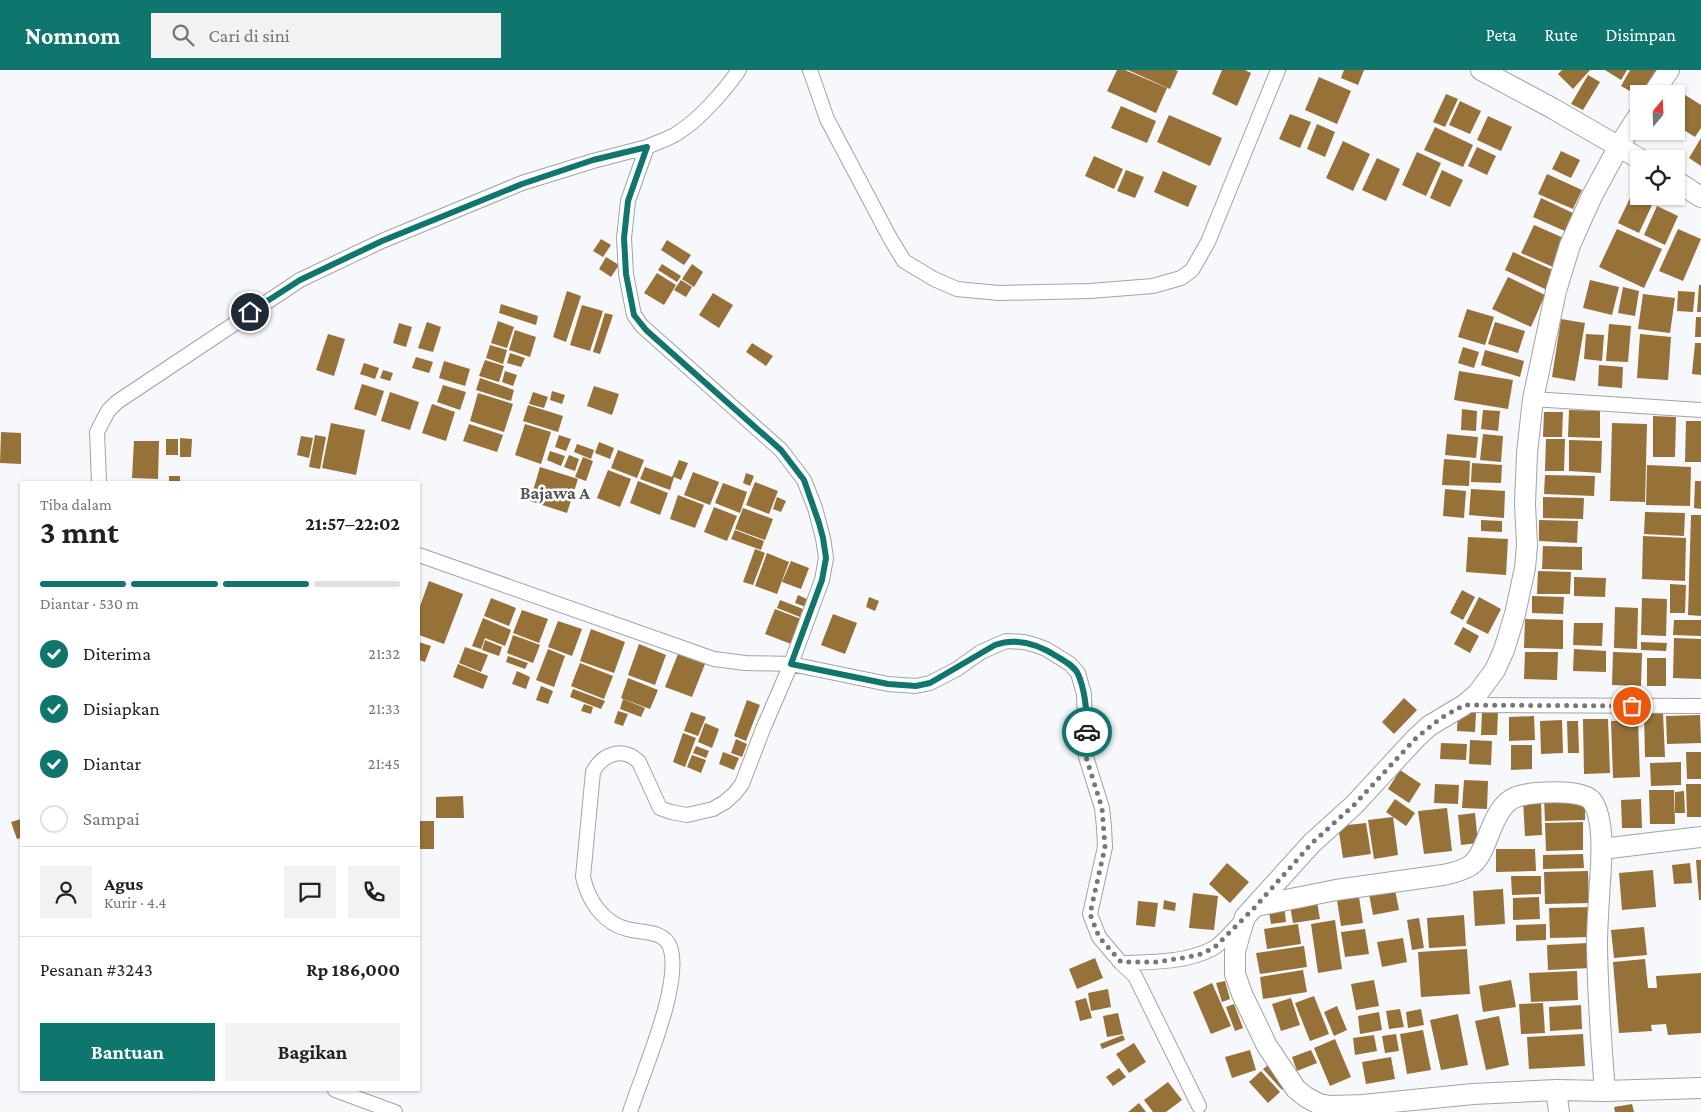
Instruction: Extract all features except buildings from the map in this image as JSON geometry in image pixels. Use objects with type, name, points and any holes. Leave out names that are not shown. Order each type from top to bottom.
[{"type":"street","points":[[99,481],[97,432],[108,411],[117,402],[300,280],[382,241],[522,184],[593,160],[647,147],[679,133],[703,112],[740,70]]},
{"type":"street","points":[[810,70],[827,119],[904,261],[934,280],[958,289],[999,293],[1090,291],[1153,286],[1181,278],[1192,270],[1208,242],[1278,70]]},
{"type":"street","points":[[1481,70],[1630,153]]},
{"type":"street","points":[[1658,85],[1669,70]]},
{"type":"street","points":[[1121,962],[1156,962],[1198,955],[1214,948],[1250,912],[1312,843],[1354,805],[1416,738],[1441,718],[1464,705],[1478,693],[1495,670],[1504,650],[1520,594],[1525,568],[1527,546],[1525,504],[1527,453],[1533,400],[1556,291],[1570,246],[1592,196],[1630,129]]},
{"type":"street","points":[[630,1112],[660,1027],[672,975],[672,958],[670,947],[664,939],[654,933],[626,929],[612,923],[601,914],[586,890],[583,877],[593,772],[606,756],[623,754],[634,756],[639,762],[660,808],[671,812],[687,814],[713,809],[735,793],[742,784],[791,664],[822,580],[826,558],[815,508],[804,480],[781,450],[646,330],[634,315],[626,274],[624,238],[628,201],[647,147]]},
{"type":"street","points":[[1685,187],[1701,197]]},
{"type":"street","points":[[1533,400],[1701,410]]},
{"type":"street","points":[[420,555],[714,660],[791,664],[888,684],[916,686],[930,683],[957,669],[981,652],[1006,641],[1035,645],[1046,649],[1070,664],[1078,673],[1084,694],[1086,757],[1102,808],[1105,847],[1090,914],[1099,937],[1135,976],[1199,1106]]},
{"type":"street","points":[[1464,705],[1701,706]]},
{"type":"street","points":[[1250,912],[1336,890],[1460,871],[1472,865],[1478,858],[1500,811],[1512,798],[1522,795],[1577,793],[1590,799],[1596,810],[1602,848],[1597,947],[1605,1091]]},
{"type":"street","points":[[1602,848],[1701,836]]},
{"type":"street","points":[[1250,912],[1235,951],[1235,974],[1242,994],[1267,1046],[1296,1089],[1306,1098],[1319,1104],[1331,1106],[1385,1103],[1473,1094],[1556,1090],[1605,1091],[1701,1088]]},
{"type":"street","points":[[1556,1090],[1559,1112]]},
{"type":"street","points":[[338,1091],[395,1112]]},
{"type":"way so far","points":[[1087,732],[1086,757],[1102,808],[1105,847],[1090,914],[1099,937],[1121,962],[1156,962],[1198,955],[1214,948],[1256,906],[1312,843],[1354,805],[1416,738],[1429,726],[1464,705],[1632,706]]},
{"type":"district","name":"Bajawa A","points":[[555,493]]},
{"type":"route","points":[[250,312],[300,280],[382,241],[470,204],[593,160],[647,147],[628,201],[624,238],[626,274],[634,315],[642,326],[674,356],[781,450],[804,480],[815,508],[826,558],[822,580],[791,664],[888,684],[916,686],[930,683],[957,669],[981,652],[995,645],[1006,641],[1024,642],[1046,649],[1070,664],[1078,673],[1084,694],[1087,732]]}]
